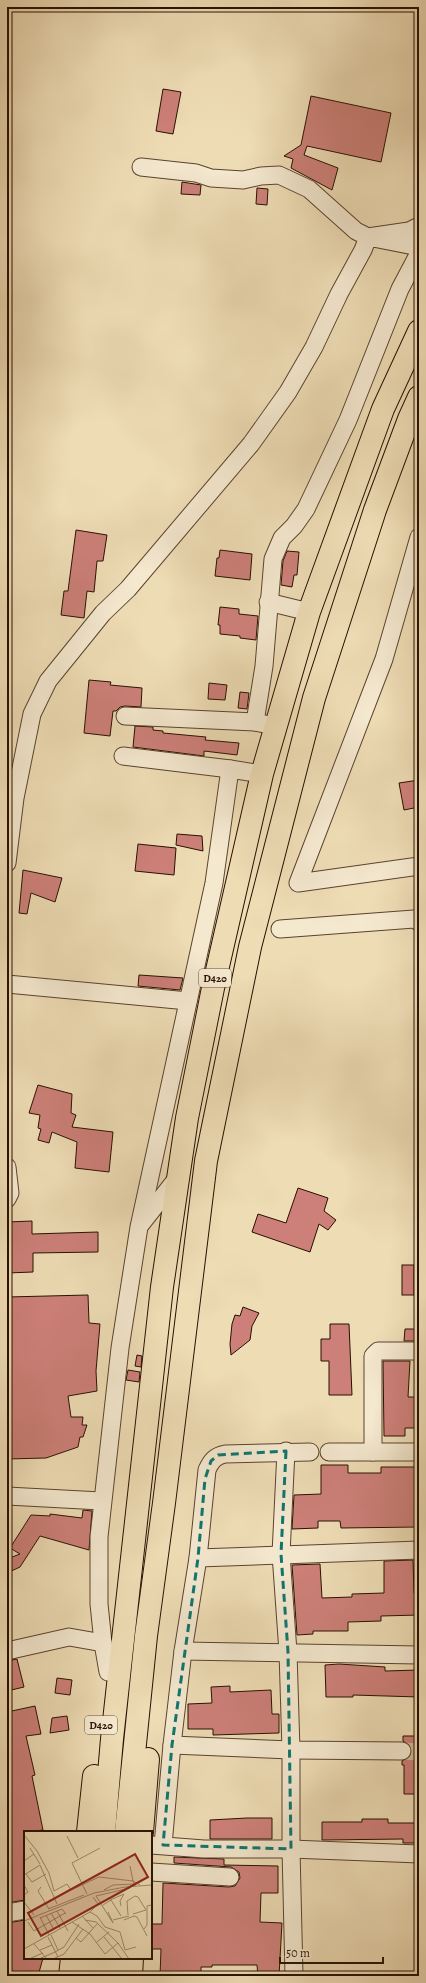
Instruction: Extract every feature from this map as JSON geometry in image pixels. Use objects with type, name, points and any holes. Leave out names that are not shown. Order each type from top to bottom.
[{"type":"highway","name":"D420","points":[[88,1831],[108,1672],[126,1621],[162,1286],[187,1118],[213,988],[262,774],[265,724],[309,612],[383,409],[419,331]]},
{"type":"highway","name":"D420","points":[[142,1831],[154,1672],[146,1636],[206,1161],[250,947],[314,698],[375,510],[409,419],[419,397]]},
{"type":"highway","points":[[104,1831],[112,1739],[126,1621]]},
{"type":"highway","points":[[126,1831],[146,1636]]},
{"type":"highway","points":[[70,1976],[72,1959]]},
{"type":"highway","points":[[90,1976],[92,1959]]},
{"type":"highway","points":[[111,1976],[113,1959]]},
{"type":"highway","points":[[131,1976],[132,1959]]},
{"type":"street","points":[[142,167],[196,173],[211,178],[243,180],[261,176],[279,175],[309,189],[356,231],[368,236],[419,247]]},
{"type":"street","points":[[368,236],[409,231],[419,226]]},
{"type":"street","points":[[7,863],[15,798],[32,714],[48,681],[103,613],[128,589],[251,444],[288,392],[314,347],[339,294],[363,250],[368,236]]},
{"type":"street","points":[[125,716],[265,724],[264,666],[268,602],[273,558],[282,538],[294,526],[309,502],[348,420],[400,289],[419,253]]},
{"type":"street","points":[[419,537],[384,659],[298,883],[419,866]]},
{"type":"street","points":[[268,602],[309,612]]},
{"type":"street","points":[[123,756],[262,774]]},
{"type":"street","points":[[108,1672],[103,1643],[98,1577],[101,1501],[120,1348],[139,1227],[214,883],[230,769]]},
{"type":"street","points":[[280,928],[414,919],[419,922]]},
{"type":"street","points":[[7,984],[188,1001]]},
{"type":"street","points":[[7,1167],[10,1193],[7,1199]]},
{"type":"street","points":[[139,1227],[178,1177]]},
{"type":"street","points":[[372,1452],[373,1356],[378,1351],[419,1351]]},
{"type":"street","points":[[310,1452],[286,1451],[224,1454],[218,1455],[211,1461],[205,1479],[198,1558],[157,1845],[204,1848],[291,1849],[419,1854]]},
{"type":"street","points":[[286,1451],[281,1554],[288,1652],[294,1976]]},
{"type":"street","points":[[329,1452],[419,1452]]},
{"type":"street","points":[[7,1496],[101,1501]]},
{"type":"street","points":[[198,1558],[419,1550]]},
{"type":"street","points":[[7,1651],[69,1637],[103,1643]]},
{"type":"street","points":[[184,1651],[419,1655]]},
{"type":"street","points":[[172,1745],[291,1750],[402,1751]]},
{"type":"street","points":[[152,1872],[230,1877]]},
{"type":"street","points":[[7,1913],[24,1910]]},
{"type":"highlighted area","points":[[286,1451],[281,1554],[288,1652],[291,1849],[163,1845],[172,1745],[198,1558],[205,1479],[211,1461],[218,1455]]},
{"type":"building","points":[[163,89],[181,92],[173,134],[156,131]]},
{"type":"building","points":[[311,96],[391,113],[381,162],[307,146],[304,155],[338,168],[332,190],[291,168],[293,159],[284,156],[301,145]]},
{"type":"building","points":[[182,182],[201,185],[200,195],[181,194]]},
{"type":"building","points":[[257,188],[268,189],[267,205],[256,204]]},
{"type":"building","points":[[76,530],[107,535],[103,561],[97,561],[94,592],[87,591],[84,618],[61,615],[64,591],[68,591]]},
{"type":"building","points":[[220,550],[252,554],[250,580],[215,576],[217,558],[219,558]]},
{"type":"building","points":[[287,551],[299,552],[297,575],[294,575],[292,587],[281,585],[283,561]]},
{"type":"building","points":[[220,607],[239,609],[239,614],[258,616],[256,640],[240,638],[240,636],[220,634],[220,625],[218,625]]},
{"type":"building","points":[[89,680],[111,682],[110,685],[142,688],[141,707],[125,706],[113,711],[110,736],[84,733]]},
{"type":"building","points":[[209,683],[227,685],[225,700],[208,699]]},
{"type":"building","points":[[240,692],[249,693],[247,709],[238,708]]},
{"type":"building","points":[[135,726],[153,727],[153,730],[163,731],[163,733],[206,737],[205,740],[239,743],[237,755],[204,751],[204,756],[133,747]]},
{"type":"building","points":[[419,780],[419,807],[404,810],[399,783]]},
{"type":"building","points":[[177,834],[202,836],[203,851],[176,845]]},
{"type":"building","points":[[138,844],[176,848],[174,875],[135,871]]},
{"type":"building","points":[[23,870],[62,878],[55,902],[31,893],[27,914],[19,913]]},
{"type":"building","points":[[139,975],[183,978],[180,990],[138,986]]},
{"type":"building","points":[[38,1085],[72,1094],[71,1113],[76,1115],[72,1127],[113,1132],[109,1172],[75,1168],[77,1142],[52,1132],[49,1143],[38,1140],[41,1129],[38,1128],[40,1115],[29,1113]]},
{"type":"building","points":[[298,1188],[328,1198],[324,1211],[336,1220],[328,1230],[319,1224],[310,1252],[252,1232],[258,1214],[286,1223]]},
{"type":"building","points":[[32,1221],[32,1234],[98,1232],[98,1252],[33,1253],[33,1272],[7,1273],[7,1222]]},
{"type":"building","points":[[402,1265],[414,1265],[414,1295],[402,1295]]},
{"type":"building","points":[[88,1295],[89,1323],[100,1324],[96,1371],[97,1391],[68,1396],[71,1417],[83,1417],[82,1425],[87,1425],[83,1437],[80,1437],[78,1447],[46,1458],[7,1459],[7,1297]]},
{"type":"building","points":[[243,1307],[259,1313],[252,1326],[250,1340],[231,1355],[230,1344],[232,1324],[235,1315],[240,1316]]},
{"type":"building","points":[[330,1324],[349,1324],[352,1395],[329,1395],[329,1361],[321,1361],[321,1339],[330,1339]]},
{"type":"building","points":[[405,1329],[416,1329],[416,1341],[404,1341]]},
{"type":"building","points":[[137,1355],[142,1356],[141,1367],[135,1366]]},
{"type":"building","points":[[383,1361],[410,1361],[408,1397],[419,1397],[419,1428],[405,1428],[405,1436],[384,1436]]},
{"type":"building","points":[[128,1370],[140,1372],[139,1382],[126,1380]]},
{"type":"building","points":[[321,1465],[348,1465],[348,1473],[381,1473],[381,1467],[419,1467],[419,1527],[341,1528],[340,1521],[318,1521],[318,1528],[292,1529],[294,1495],[321,1494]]},
{"type":"building","points":[[83,1510],[92,1511],[89,1550],[40,1536],[20,1567],[7,1573],[7,1559],[20,1554],[10,1548],[31,1515],[50,1516],[50,1514],[82,1518]]},
{"type":"building","points":[[413,1560],[414,1593],[419,1593],[419,1615],[381,1616],[381,1621],[348,1622],[348,1631],[313,1631],[313,1634],[297,1635],[292,1565],[320,1564],[322,1598],[352,1597],[352,1594],[384,1593],[384,1561]]},
{"type":"building","points":[[17,1659],[24,1687],[7,1691],[7,1661]]},
{"type":"building","points":[[339,1664],[385,1667],[385,1671],[419,1670],[419,1697],[353,1695],[353,1697],[326,1697],[325,1665]]},
{"type":"building","points":[[57,1678],[72,1680],[70,1695],[55,1693]]},
{"type":"building","points":[[230,1686],[230,1692],[271,1690],[272,1714],[279,1714],[279,1733],[213,1735],[213,1729],[188,1729],[188,1704],[212,1703],[211,1687]]},
{"type":"building","points":[[35,1706],[41,1734],[26,1736],[35,1775],[32,1776],[43,1830],[24,1831],[24,1900],[7,1903],[7,1712]]},
{"type":"building","points":[[67,1716],[69,1730],[50,1733],[52,1718]]},
{"type":"building","points":[[403,1736],[419,1736],[419,1794],[404,1794],[404,1765],[402,1765],[402,1761],[410,1756],[412,1751],[410,1746],[403,1741]]},
{"type":"building","points":[[272,1818],[272,1839],[210,1839],[210,1820]]},
{"type":"building","points":[[362,1819],[388,1819],[388,1823],[419,1823],[419,1843],[403,1843],[403,1839],[322,1840],[322,1822],[362,1822]]},
{"type":"building","points":[[174,1857],[224,1859],[224,1865],[278,1866],[278,1893],[261,1893],[260,1922],[282,1923],[279,1976],[258,1976],[257,1965],[212,1965],[212,1967],[201,1967],[201,1976],[160,1976],[161,1949],[152,1949],[152,1924],[162,1924],[163,1883],[229,1887],[235,1886],[240,1878],[239,1872],[231,1867],[174,1863]]},
{"type":"building","points":[[24,1920],[24,1959],[43,1959],[38,1976],[7,1976],[7,1923]]},
{"type":"tunnel","points":[[402,1751],[419,1752]]}]
